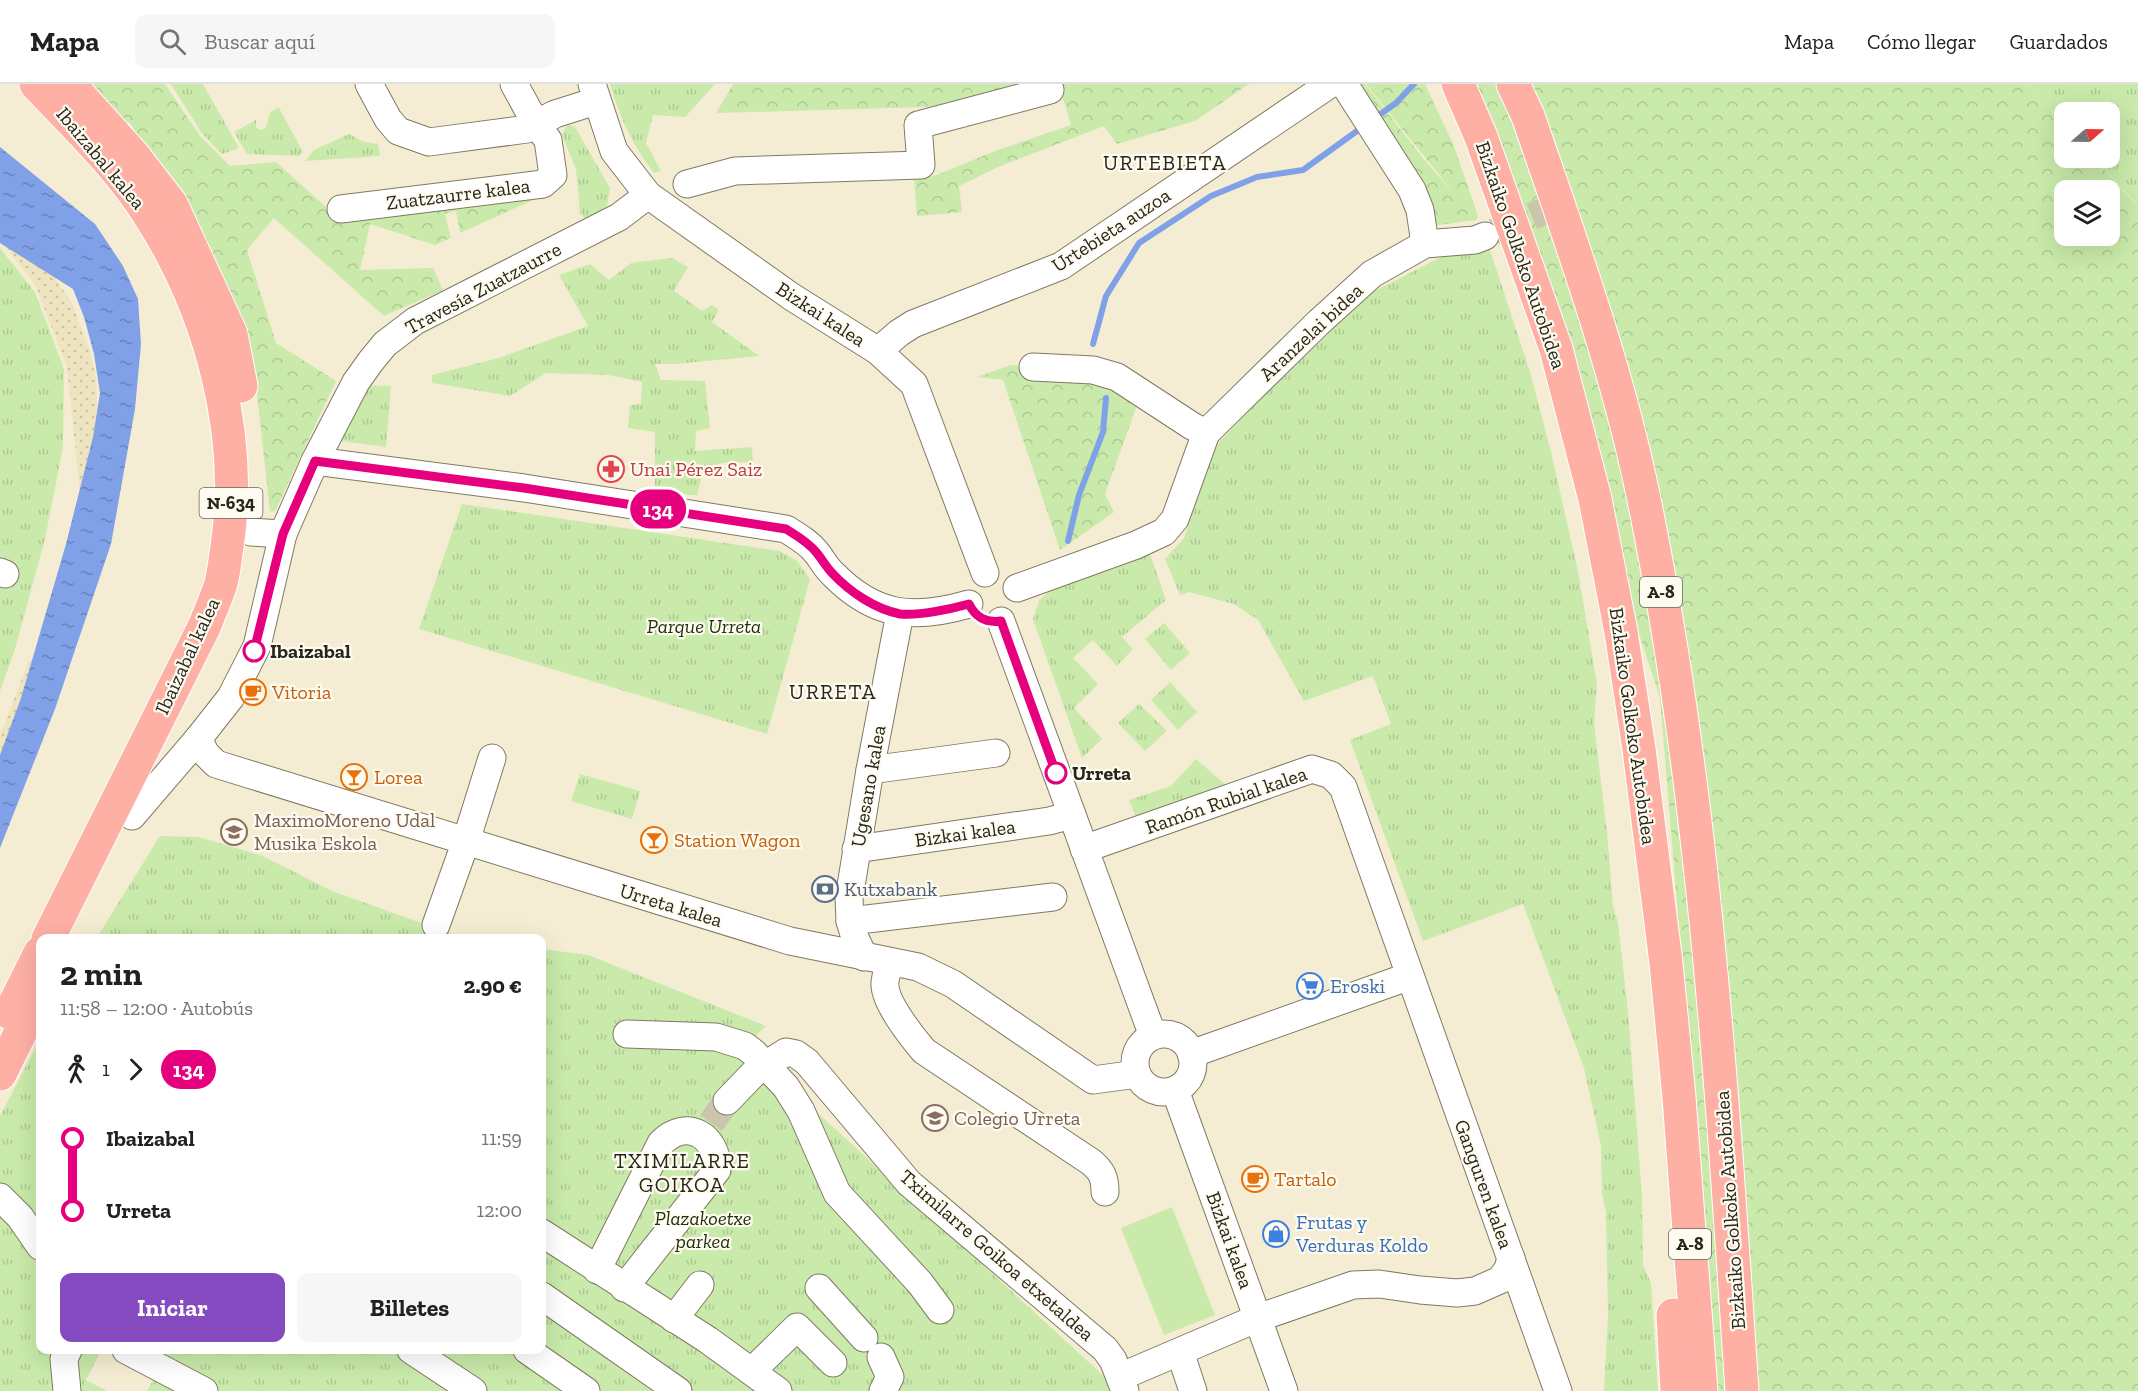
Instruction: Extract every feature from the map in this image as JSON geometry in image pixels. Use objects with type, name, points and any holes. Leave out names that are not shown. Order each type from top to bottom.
[{"type":"highway","name":"Ibaizabal kalea","points":[[36,84],[115,169],[151,217],[184,276],[208,342],[223,397],[231,472],[230,527],[222,582],[205,626],[51,934]]},
{"type":"highway","name":"Ibaizabal kalea","points":[[69,84],[133,155],[171,204],[231,334],[242,391],[252,469],[251,532],[244,585],[222,638],[71,934]]},
{"type":"highway","name":"Bizkaiko Golkoko Autobidea","points":[[1458,84],[1481,137],[1556,350],[1595,499],[1621,632],[1640,749],[1666,963],[1679,1097],[1701,1391]]},
{"type":"highway","name":"Bizkaiko Golkoko Autobidea","points":[[1513,84],[1528,116],[1602,333],[1642,488],[1671,647],[1688,763],[1705,910],[1724,1118],[1742,1391]]},
{"type":"highway","points":[[0,1033],[36,961]]},
{"type":"highway","points":[[0,1074],[36,1001]]},
{"type":"highway","points":[[1677,1391],[1670,1245],[1679,1097]]},
{"type":"highway","points":[[1724,1118],[1754,1310],[1761,1391]]},
{"type":"street","points":[[369,84],[388,119],[398,131],[429,142],[527,129],[590,94]]},
{"type":"street","name":"Zuatzaurre kalea","points":[[341,209],[543,184],[553,175],[548,140],[536,124],[514,84]]},
{"type":"street","name":"Urtebieta auzoa","points":[[878,351],[899,333],[914,324],[1061,266],[1330,84]]},
{"type":"street","points":[[1344,84],[1412,190],[1420,210],[1425,244]]},
{"type":"street","points":[[687,184],[735,171],[921,165],[918,125],[1050,90]]},
{"type":"street","name":"Bizkai kalea","points":[[590,94],[614,151],[648,195],[792,297],[878,351],[914,384],[985,573]]},
{"type":"street","name":"Travesía Zuatzaurre","points":[[132,816],[231,697],[257,646],[283,534],[315,461],[356,382],[385,344],[415,321],[619,217],[648,195]]},
{"type":"street","name":"Aranzelai bidea","points":[[1017,588],[1136,545],[1164,532],[1175,519],[1206,433],[1318,323],[1372,274],[1425,244],[1475,240],[1485,236]]},
{"type":"street","points":[[1033,367],[1105,372],[1117,377],[1206,433]]},
{"type":"street","points":[[315,461],[524,488],[786,529],[802,538],[816,551],[831,573],[855,593],[875,605],[900,614],[914,614],[969,604]]},
{"type":"street","points":[[251,532],[283,534]]},
{"type":"street","points":[[993,572],[1008,576],[1017,588],[1017,604],[1014,611],[1001,621],[993,622],[978,617],[969,604],[969,589],[973,582],[985,573],[993,572]]},
{"type":"street","name":"Ugesano kalea","points":[[877,960],[855,938],[850,921],[849,898],[870,770],[900,614]]},
{"type":"street","points":[[1001,621],[1153,1036]]},
{"type":"street","name":"Urreta kalea","points":[[198,739],[206,754],[216,764],[790,941],[918,967],[953,984],[1093,1080],[1137,1074]]},
{"type":"street","points":[[870,770],[996,753]]},
{"type":"street","points":[[436,925],[492,758]]},
{"type":"street","name":"Ramón Rubial kalea","points":[[1084,849],[1312,769],[1331,775],[1343,787],[1410,976]]},
{"type":"street","name":"Bizkai kalea","points":[[856,849],[1049,821],[1072,815]]},
{"type":"street","points":[[850,921],[1053,897]]},
{"type":"street","points":[[877,960],[887,995],[909,1033],[924,1051],[1091,1162],[1100,1169],[1105,1179],[1106,1192]]},
{"type":"street","points":[[1191,1054],[1410,976]]},
{"type":"street","name":"Ganguren kalea","points":[[1410,976],[1558,1391]]},
{"type":"street","points":[[627,1035],[716,1037],[745,1046],[766,1064],[786,1087],[801,1111],[837,1193],[920,1283],[940,1310]]},
{"type":"street","points":[[1172,1035],[1180,1039],[1191,1054],[1192,1071],[1188,1079],[1175,1090],[1166,1092],[1149,1088],[1137,1074],[1135,1065],[1139,1048],[1153,1036],[1172,1035]]},
{"type":"street","name":"Tximilarre Goikoa etxetaldea","points":[[727,1101],[750,1076],[766,1064],[786,1052],[796,1054],[807,1062],[909,1183],[1105,1349],[1122,1384]]},
{"type":"street","name":"Bizkai kalea","points":[[1175,1090],[1284,1391]]},
{"type":"street","points":[[597,1270],[661,1143],[670,1135],[684,1130],[707,1129],[722,1176],[624,1288]]},
{"type":"street","points":[[0,1197],[20,1217],[36,1240]]},
{"type":"street","points":[[546,1236],[752,1371],[778,1391]]},
{"type":"street","points":[[1122,1384],[1180,1352],[1258,1318],[1353,1285],[1379,1284],[1457,1293],[1475,1291],[1500,1280],[1508,1269],[1511,1258]]},
{"type":"street","points":[[674,1319],[700,1285]]},
{"type":"street","points":[[819,1288],[873,1347],[890,1377],[883,1391]]},
{"type":"street","points":[[546,1299],[678,1391]]},
{"type":"street","points":[[752,1371],[797,1327],[833,1363]]},
{"type":"street","points":[[1180,1352],[1193,1391]]},
{"type":"street","points":[[66,1354],[64,1359],[67,1391]]},
{"type":"street","points":[[134,1354],[204,1391]]},
{"type":"street","points":[[415,1354],[444,1382],[473,1391]]},
{"type":"street","points":[[533,1354],[586,1391]]},
{"type":"green space","points":[[83,84],[165,84],[200,136],[230,166],[276,162],[344,223],[401,207],[542,196],[460,233],[456,211],[445,214],[451,238],[435,245],[370,224],[360,270],[433,268],[443,290],[384,316],[274,218],[247,250],[276,343],[336,381],[275,511],[270,512],[255,376],[231,302],[207,243],[129,122],[122,127]]},
{"type":"green space","points":[[171,84],[203,84],[239,148],[222,154],[201,132]]},
{"type":"green space","points":[[610,84],[715,84],[685,117],[653,115],[646,143],[661,171],[654,173],[628,131]]},
{"type":"green space","points":[[733,84],[1249,84],[1195,121],[1117,144],[1104,126],[998,167],[959,186],[962,212],[917,216],[914,178],[934,176],[995,151],[1071,125],[1059,85],[926,107],[716,113]]},
{"type":"green space","points":[[1344,84],[1365,84],[1457,197],[1366,84],[1425,84],[1454,146],[1478,216],[1476,220],[1430,226]]},
{"type":"green space","points":[[1459,84],[2028,84],[2054,113],[2054,168],[2103,168],[2114,180],[2054,180],[2054,246],[2120,246],[2120,187],[2134,202],[2138,203],[2138,1391],[1712,1391],[1708,1281],[1660,698]]},
{"type":"green space","points":[[2028,84],[2138,84],[2138,203],[2120,186],[2120,180],[2114,180],[2103,168],[2120,168],[2120,102],[2054,102],[2054,113]]},
{"type":"green space","points":[[279,108],[303,152],[299,156],[247,154],[234,132],[256,120],[256,127],[260,130],[266,128],[270,112]]},
{"type":"green space","points":[[567,124],[575,127],[610,188],[607,206],[586,220],[580,213],[576,169],[562,135]]},
{"type":"green space","points":[[349,134],[364,142],[378,144],[380,156],[305,161],[314,150]]},
{"type":"green space","points":[[1488,244],[1530,372],[1550,448],[1578,571],[1597,684],[1594,723],[1613,906],[1618,923],[1628,1012],[1642,1197],[1643,1265],[1651,1283],[1658,1391],[1604,1391],[1608,1315],[1606,1213],[1602,1194],[1601,1146],[1584,1068],[1523,904],[1423,941],[1350,740],[1391,724],[1373,676],[1304,701],[1258,620],[1234,604],[1189,592],[1180,595],[1165,559],[1184,538],[1215,446],[1359,299],[1443,256]]},
{"type":"green space","points":[[0,248],[35,292],[64,369],[63,447],[45,539],[15,649],[0,691]]},
{"type":"green space","points":[[672,258],[688,267],[674,291],[702,311],[712,305],[719,310],[712,322],[759,356],[655,364],[661,380],[705,381],[710,428],[696,431],[695,451],[752,447],[753,462],[722,463],[702,476],[697,495],[655,489],[655,432],[628,428],[630,405],[641,404],[642,382],[608,375],[546,373],[510,396],[432,383],[432,375],[499,358],[588,326],[559,275],[590,264],[609,280],[631,263]]},
{"type":"green space","points":[[1011,365],[1093,370],[1129,385],[1136,408],[1105,494],[1114,512],[1060,550],[1003,380],[977,377]]},
{"type":"green space","points":[[361,385],[391,386],[386,447],[334,440]]},
{"type":"green space","name":"Parque Urreta","points":[[462,504],[780,551],[797,561],[810,579],[767,734],[419,629]]},
{"type":"green space","points":[[1149,551],[1166,600],[1122,637],[1133,649],[1117,666],[1093,640],[1073,658],[1098,684],[1074,708],[1102,739],[1082,758],[1033,619],[1039,601],[1048,592]]},
{"type":"green space","points":[[1164,623],[1190,653],[1171,670],[1145,639]]},
{"type":"green space","points":[[1170,682],[1197,712],[1178,730],[1151,700]]},
{"type":"green space","points":[[1139,704],[1167,731],[1145,751],[1118,723]]},
{"type":"green space","points":[[1196,759],[1227,786],[1138,822],[1129,800],[1171,786]]},
{"type":"green space","points":[[580,774],[640,791],[632,819],[571,801]]},
{"type":"green space","points":[[160,836],[199,837],[263,856],[332,891],[452,934],[99,934]]},
{"type":"green space","name":"Plazakoetxe parkea","points":[[546,950],[588,955],[766,1026],[745,1046],[1120,1391],[147,1391],[160,1368],[134,1354],[546,1354]]},
{"type":"green space","points":[[36,1047],[36,1354],[68,1354],[67,1391],[0,1391],[0,1116]]},
{"type":"green space","points":[[1172,1207],[1215,1315],[1164,1335],[1121,1228]]},
{"type":"green space","points":[[80,1354],[98,1354],[86,1380],[107,1391],[79,1391],[74,1362]]},
{"type":"sand","points":[[0,210],[42,259],[72,303],[90,351],[96,376],[100,468],[81,503],[67,367],[35,285],[0,239]]},
{"type":"sand","points":[[36,656],[0,794],[0,736],[28,663]]},
{"type":"water","points":[[0,147],[95,224],[123,266],[138,299],[141,344],[135,409],[111,544],[55,709],[0,848],[0,755],[21,698],[66,544],[93,437],[100,393],[94,354],[84,317],[73,289],[0,243]]},
{"type":"waterway","points":[[1382,113],[1396,103],[1414,84]]},
{"type":"waterway","points":[[1093,344],[1106,296],[1139,243],[1211,196],[1257,177],[1303,170],[1357,131]]},
{"type":"waterway","points":[[1068,541],[1079,495],[1103,432],[1106,398]]},
{"type":"tunnel","points":[[1494,232],[1566,202]]},
{"type":"tunnel","points":[[711,1123],[727,1101]]},
{"type":"bus line","name":"134","points":[[254,651],[283,534],[315,461],[524,488],[786,529],[802,538],[816,551],[831,573],[855,593],[875,605],[900,614],[914,614],[969,604],[978,617],[985,621],[1001,621],[1056,773]]},
{"type":"place","name":"Unai Pérez Saiz","points":[[611,469]]},
{"type":"place","name":"Ibaizabal","points":[[254,651]]},
{"type":"place","name":"Vitoria","points":[[253,692]]},
{"type":"place","name":"Urreta","points":[[1056,773]]},
{"type":"place","name":"Lorea","points":[[354,777]]},
{"type":"place","name":"MaximoMoreno Udal Musika Eskola","points":[[234,832]]},
{"type":"place","name":"Station Wagon","points":[[654,840]]},
{"type":"place","name":"Kutxabank","points":[[825,889]]},
{"type":"place","name":"Eroski","points":[[1310,986]]},
{"type":"place","name":"Colegio Urreta","points":[[935,1118]]},
{"type":"place","name":"Tartalo","points":[[1255,1179]]},
{"type":"place","name":"Frutas y Verduras Koldo","points":[[1276,1234]]},
{"type":"district","name":"URTEBIETA","points":[[1165,162]]},
{"type":"district","name":"URRETA","points":[[833,691]]},
{"type":"district","name":"TXIMILARRE GOIKOA","points":[[682,1172]]}]
